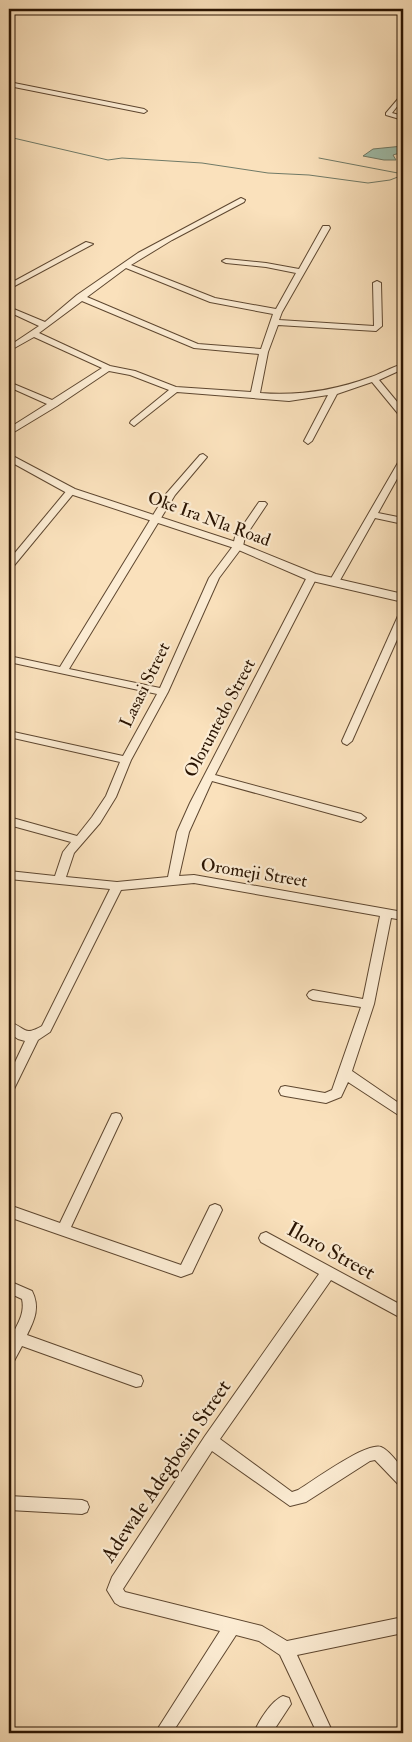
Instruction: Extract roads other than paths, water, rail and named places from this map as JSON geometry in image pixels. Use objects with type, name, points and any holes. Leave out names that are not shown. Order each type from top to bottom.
[{"type":"street","points":[[9,84],[144,111]]},
{"type":"street","points":[[403,95],[388,114],[403,118]]},
{"type":"street","points":[[9,349],[35,334],[80,297],[159,242],[241,200]]},
{"type":"street","points":[[256,396],[264,352],[278,312],[326,228]]},
{"type":"street","points":[[9,287],[89,244]]},
{"type":"street","points":[[226,261],[266,265],[302,272]]},
{"type":"street","points":[[125,265],[213,300],[278,312]]},
{"type":"street","points":[[274,322],[376,329],[378,326],[378,283]]},
{"type":"street","points":[[80,297],[196,346],[264,352]]},
{"type":"street","points":[[9,309],[45,325]]},
{"type":"street","points":[[35,334],[108,368],[175,389],[289,398],[334,392],[374,379],[403,366]]},
{"type":"street","points":[[9,432],[108,368]]},
{"type":"street","points":[[374,379],[403,414]]},
{"type":"street","points":[[9,384],[54,404]]},
{"type":"street","points":[[134,423],[175,389]]},
{"type":"street","points":[[308,441],[334,392]]},
{"type":"street","points":[[63,670],[171,494],[203,457]]},
{"type":"street","name":"Oke Ira Nla Road","points":[[9,458],[71,491],[238,546],[312,577],[403,598]]},
{"type":"street","points":[[334,582],[403,462]]},
{"type":"street","points":[[9,566],[71,491]]},
{"type":"street","name":"Lasasi Street","points":[[59,881],[68,855],[78,840],[96,820],[111,797],[126,760],[163,692],[214,578],[238,546],[240,536],[262,504]]},
{"type":"street","points":[[373,515],[403,521]]},
{"type":"street","name":"Oloruntedo Street","points":[[173,880],[183,832],[195,802],[210,777],[312,577]]},
{"type":"street","points":[[347,741],[403,616]]},
{"type":"street","points":[[9,659],[163,692]]},
{"type":"street","points":[[9,734],[126,760]]},
{"type":"street","points":[[210,777],[361,818]]},
{"type":"street","points":[[9,821],[78,840]]},
{"type":"street","name":"Oromeji Street","points":[[9,875],[117,886],[173,880],[214,882],[403,916]]},
{"type":"street","points":[[9,1087],[34,1037],[46,1029],[117,886]]},
{"type":"street","points":[[285,1091],[326,1098],[337,1093],[368,1004],[386,914]]},
{"type":"street","points":[[313,995],[368,1004]]},
{"type":"street","points":[[9,1027],[22,1036],[34,1037]]},
{"type":"street","points":[[345,1073],[403,1112]]},
{"type":"street","points":[[63,1230],[116,1118]]},
{"type":"street","points":[[9,1211],[182,1271],[187,1269],[190,1264],[215,1210]]},
{"type":"street","name":"Iloro Street","points":[[266,1238],[403,1314]]},
{"type":"street","name":"Adewale Adegbosin Street","points":[[286,1649],[262,1634],[120,1598],[115,1590],[117,1582],[210,1442],[328,1273]]},
{"type":"street","points":[[9,1286],[26,1294],[30,1300],[31,1310],[9,1358]]},
{"type":"street","points":[[18,1338],[136,1381]]},
{"type":"street","points":[[210,1442],[290,1499],[301,1497],[368,1454],[378,1453],[403,1479]]},
{"type":"street","points":[[9,1503],[82,1507]]},
{"type":"street","points":[[325,1733],[286,1649],[403,1625]]},
{"type":"street","points":[[163,1733],[232,1627]]},
{"type":"street","points":[[262,1733],[283,1704]]},
{"type":"waterway","points":[[9,137],[108,160],[122,158],[202,163],[268,173],[309,175],[368,183],[390,180],[403,175]]},
{"type":"waterway","points":[[319,158],[403,174]]}]
